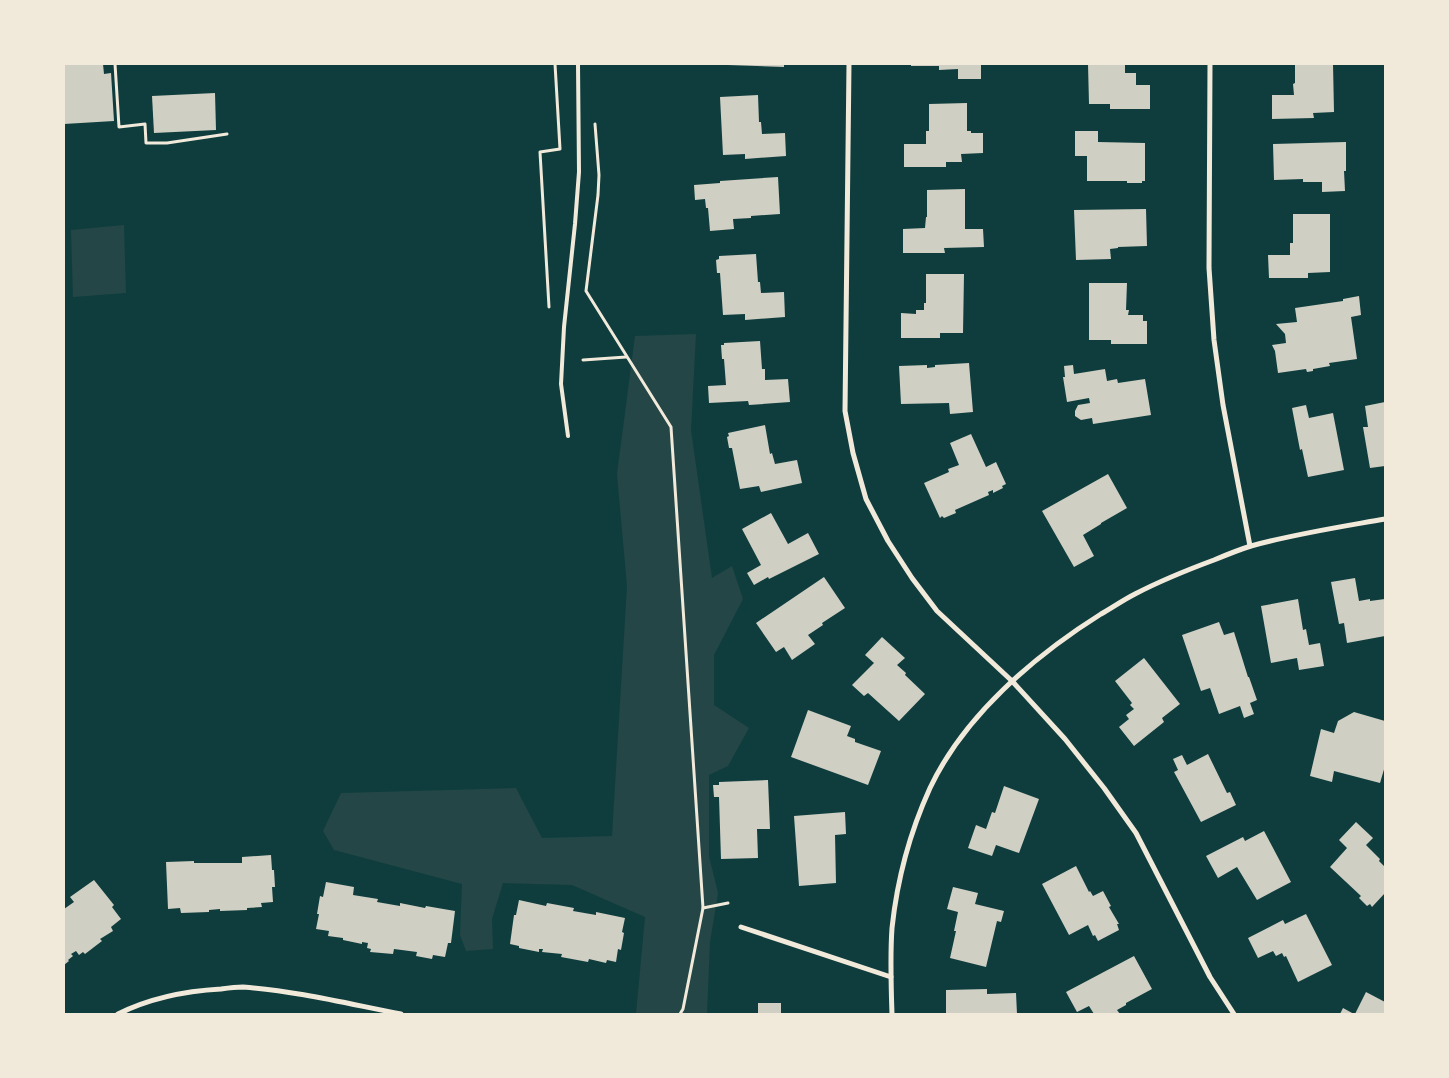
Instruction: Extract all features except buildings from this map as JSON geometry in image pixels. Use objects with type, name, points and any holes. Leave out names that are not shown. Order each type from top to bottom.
[{"type":"street","points":[[849,64],[844,411],[852,453],[866,499],[888,541],[912,578],[938,610],[1012,681],[1065,739],[1104,788],[1136,833],[1210,977],[1234,1014]]},
{"type":"street","points":[[1210,64],[1210,268],[1214,340],[1223,405],[1250,546]]},
{"type":"street","points":[[892,1014],[892,928],[899,884],[913,833],[931,788],[954,748],[976,719],[1012,681],[1051,648],[1091,620],[1133,595],[1185,570],[1250,546],[1322,530],[1385,519]]},
{"type":"street","points":[[741,927],[891,977]]},
{"type":"street","points":[[118,1014],[160,998],[200,990],[242,987],[291,993],[402,1014]]},
{"type":"lane","points":[[568,436],[561,384],[564,327],[579,172],[578,64]]},
{"type":"path","points":[[115,64],[119,127],[145,124],[146,143],[167,143],[227,134]]},
{"type":"path","points":[[549,307],[540,152],[560,149],[556,64]]},
{"type":"path","points":[[595,119],[598,195],[586,291],[670,427],[704,908],[682,1014]]},
{"type":"path","points":[[583,360],[626,357]]},
{"type":"path","points":[[704,908],[728,903]]},
{"type":"shaded area","points":[[124,225],[126,293],[73,297],[71,230]]},
{"type":"shaded area","points":[[696,334],[691,430],[712,578],[732,566],[743,599],[714,655],[714,705],[749,728],[728,766],[709,775],[709,856],[718,893],[710,942],[707,1014],[636,1014],[645,917],[572,885],[503,883],[492,919],[493,949],[466,951],[460,935],[462,884],[334,850],[323,831],[341,793],[516,788],[542,838],[612,836],[627,586],[617,474],[635,336]]}]
